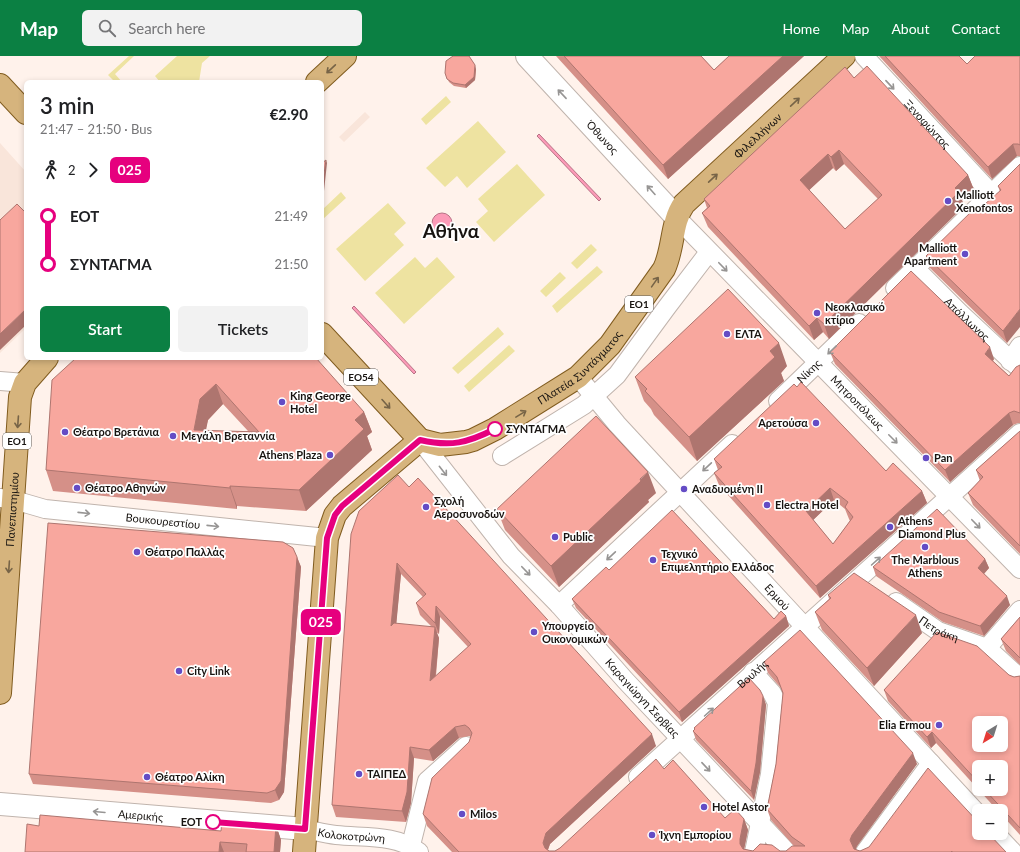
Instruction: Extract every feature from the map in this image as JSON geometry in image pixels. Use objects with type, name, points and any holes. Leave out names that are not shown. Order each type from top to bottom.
[{"type":"main road","points":[[319,80],[345,56]]},
{"type":"main road","name":"Φιλελλήνων","points":[[677,218],[677,213],[684,204],[844,56]]},
{"type":"main road","points":[[0,85],[24,111]]},
{"type":"main road","name":"Πλατεία Συντάγματος","points":[[420,440],[440,445],[473,440],[508,422],[578,378],[610,345],[664,269],[669,258],[677,218]]},
{"type":"main road","name":"ΕΟ54","points":[[324,336],[420,440]]},
{"type":"main road","name":"Πανεπιστημίου","points":[[0,693],[7,499],[21,394],[25,383],[45,360]]},
{"type":"main road","points":[[304,852],[327,538],[335,515],[342,506],[420,440]]},
{"type":"street","name":"Όθωνος","points":[[527,56],[677,218]]},
{"type":"street","name":"Ξενοφώντος","points":[[864,56],[991,193]]},
{"type":"street","name":"Νίκης","points":[[768,410],[1020,166]]},
{"type":"street","name":"Μητροπόλεως","points":[[677,218],[1020,569]]},
{"type":"street","points":[[502,456],[584,405],[617,376],[709,252]]},
{"type":"street","name":"Απόλλωνος","points":[[915,268],[1015,365]]},
{"type":"street","points":[[1015,365],[1020,346]]},
{"type":"street","name":"Ερμού","points":[[578,378],[620,422],[680,492],[804,626],[879,695],[931,763],[972,807]]},
{"type":"street","points":[[0,380],[25,383]]},
{"type":"street","points":[[559,605],[746,431]]},
{"type":"street","name":"Βουλής","points":[[628,788],[680,738],[804,626],[871,585],[949,496],[1020,433]]},
{"type":"street","name":"Καραγιώργη Σερβίας","points":[[420,440],[504,547],[787,852]]},
{"type":"street","name":"Βουκουρεστίου","points":[[7,499],[45,509],[327,538]]},
{"type":"street","name":"Πετράκη","points":[[871,585],[933,637],[987,648],[1020,678]]},
{"type":"street","points":[[987,648],[1020,610]]},
{"type":"street","points":[[753,672],[772,693],[776,703],[770,774],[761,825],[754,852]]},
{"type":"street","points":[[415,849],[427,781],[466,746]]},
{"type":"street","points":[[865,852],[931,763]]},
{"type":"street","name":"Αμερικής","points":[[0,804],[305,829]]},
{"type":"street","name":"Κολοκοτρώνη","points":[[305,829],[333,835],[391,840],[415,849]]},
{"type":"street","points":[[1002,840],[1013,852]]},
{"type":"shaded area","points":[[129,56],[134,56],[115,74],[120,80],[113,80],[108,75]]},
{"type":"shaded area","points":[[177,56],[210,56],[202,63],[199,80],[158,80],[155,76]]},
{"type":"shaded area","points":[[446,96],[451,102],[426,125],[421,119]]},
{"type":"shaded area","points":[[365,112],[370,117],[344,142],[339,137]]},
{"type":"shaded area","points":[[478,121],[506,152],[467,188],[457,176],[445,187],[426,168]]},
{"type":"shaded area","points":[[539,134],[601,199],[599,201],[537,136]]},
{"type":"shaded area","points":[[0,143],[24,170],[24,330],[0,353]]},
{"type":"shaded area","points":[[517,164],[545,195],[494,242],[476,222],[488,211],[478,199]]},
{"type":"shaded area","points":[[341,192],[346,198],[324,218],[324,208]]},
{"type":"shaded area","points":[[388,203],[406,223],[394,234],[404,245],[365,281],[336,249]]},
{"type":"shaded area","points":[[442,213],[449,216],[452,223],[449,230],[442,233],[435,230],[432,223],[435,216]]},
{"type":"shaded area","points":[[591,244],[597,250],[577,269],[571,263]]},
{"type":"shaded area","points":[[415,257],[425,268],[437,257],[455,277],[404,324],[375,293]]},
{"type":"shaded area","points":[[597,266],[603,272],[557,313],[552,306]]},
{"type":"shaded area","points":[[560,272],[566,278],[546,297],[540,291]]},
{"type":"shaded area","points":[[354,306],[416,372],[414,374],[352,308]]},
{"type":"shaded area","points":[[498,327],[504,334],[458,374],[452,368]]},
{"type":"shaded area","points":[[509,345],[515,351],[469,392],[464,386]]},
{"type":"building","points":[[453,56],[469,56],[475,65],[474,77],[465,85],[453,83],[447,79],[445,73],[446,61]]},
{"type":"building","points":[[564,56],[701,56],[714,70],[729,56],[783,56],[663,165]]},
{"type":"building","points":[[885,56],[959,56],[967,64],[975,56],[1020,56],[1020,145],[1013,144],[988,167]]},
{"type":"building","points":[[867,66],[968,175],[955,188],[959,192],[824,324],[817,318],[809,326],[702,213],[710,206],[704,199],[845,67],[854,78]],"holes":[[[839,150],[882,195],[845,229],[800,180],[828,154],[831,157]]]},
{"type":"building","points":[[326,160],[324,174],[324,162]]},
{"type":"building","points":[[1020,164],[1020,309],[1003,331],[926,256],[974,209],[977,211],[1001,190],[998,186]]},
{"type":"building","points":[[17,204],[24,211],[24,311],[0,334],[0,220]]},
{"type":"building","points":[[911,271],[990,347],[985,354],[1009,376],[1016,367],[1020,365],[1020,413],[1014,411],[1009,413],[945,470],[830,352]]},
{"type":"building","points":[[728,289],[779,343],[770,351],[775,357],[689,437],[645,391],[647,389],[635,377]]},
{"type":"building","points":[[74,360],[318,360],[364,412],[355,420],[364,429],[299,490],[230,486],[230,488],[46,470],[52,380]],"holes":[[[216,384],[259,432],[194,430],[200,399]]]},
{"type":"building","points":[[801,382],[886,471],[893,463],[922,491],[816,586],[714,473],[722,467],[714,459],[794,384],[797,387]],"holes":[[[830,488],[848,502],[845,507],[853,517],[833,544],[806,511]]]},
{"type":"building","points":[[596,416],[648,472],[640,479],[641,481],[551,566],[497,509]]},
{"type":"building","points":[[1020,431],[1020,546],[968,493],[983,477],[976,470]]},
{"type":"building","points":[[398,475],[409,487],[418,478],[652,734],[546,833],[543,843],[545,848],[549,851],[555,851],[560,848],[656,759],[664,769],[673,760],[725,818],[735,809],[744,819],[740,839],[740,844],[743,849],[753,851],[760,844],[772,845],[780,851],[786,851],[792,846],[805,846],[792,837],[767,809],[776,764],[783,693],[777,677],[764,662],[800,630],[913,753],[852,835],[850,840],[854,849],[860,851],[869,847],[928,768],[972,815],[972,840],[995,840],[1006,852],[459,852],[423,814],[432,778],[469,742],[472,733],[465,725],[455,727],[429,750],[410,747],[407,792],[402,811],[332,805],[351,534],[359,511]],"holes":[[[397,563],[426,594],[416,603],[435,623],[436,606],[471,644],[430,681],[435,627],[394,623],[391,626]]]},
{"type":"building","points":[[937,509],[985,559],[978,568],[1007,596],[980,626],[939,612],[873,567]]},
{"type":"building","points":[[672,510],[774,619],[781,611],[786,616],[679,712],[572,599],[606,567],[609,570]]},
{"type":"building","points":[[48,523],[283,542],[293,548],[297,557],[281,781],[275,790],[267,793],[29,774]]},
{"type":"building","points":[[854,573],[916,615],[867,668],[815,612],[831,598],[828,595]]},
{"type":"building","points":[[1020,617],[1020,658],[1001,639]]},
{"type":"building","points":[[937,632],[977,646],[1009,675],[1014,677],[1020,676],[1020,828],[1008,815],[1008,804],[998,804],[990,796],[1008,796],[1008,760],[972,760],[972,775],[932,732],[927,737],[884,690]]},
{"type":"building","points":[[749,678],[760,690],[763,696],[756,763],[751,791],[693,731],[695,729],[694,728]]},
{"type":"building","points":[[40,815],[221,831],[222,820],[276,825],[274,852],[246,852],[247,844],[220,842],[219,852],[25,852],[27,824],[39,826]]},
{"type":"bus line","name":"025","points":[[213,822],[305,829],[327,538],[335,515],[342,506],[420,440],[440,445],[454,444],[473,440],[495,429]]},
{"type":"place","name":"Malliott Xenofontos","points":[[948,201]]},
{"type":"place","name":"Malliott Apartment","points":[[965,254]]},
{"type":"place","name":"Νεοκλασικό κτίριο","points":[[817,313]]},
{"type":"place","name":"ΕΛΤΑ","points":[[727,334]]},
{"type":"place","name":"King George Hotel","points":[[282,402]]},
{"type":"place","name":"Αρετούσα","points":[[816,423]]},
{"type":"place","name":"ΣΥΝΤΑΓΜΑ","points":[[495,429]]},
{"type":"place","name":"Θέατρο Βρετάνια","points":[[65,432]]},
{"type":"place","name":"Μεγάλη Βρεταννία","points":[[173,436]]},
{"type":"place","name":"Athens Plaza","points":[[330,455]]},
{"type":"place","name":"Pan","points":[[926,458]]},
{"type":"place","name":"Θέατρο Αθηνών","points":[[77,488]]},
{"type":"place","name":"Αναδυομένη ΙΙ","points":[[684,489]]},
{"type":"place","name":"Electra Hotel","points":[[767,505]]},
{"type":"place","name":"Σχολή Αεροσυνοδών","points":[[426,507]]},
{"type":"place","name":"Athens Diamond Plus","points":[[890,527]]},
{"type":"place","name":"Public","points":[[555,537]]},
{"type":"place","name":"The Marblous Athens","points":[[925,547]]},
{"type":"place","name":"Θέατρο Παλλάς","points":[[137,552]]},
{"type":"place","name":"Τεχνικό Επιμελητήριο Ελλάδος","points":[[653,560]]},
{"type":"place","name":"Υπουργείο Οικονομικών","points":[[534,632]]},
{"type":"place","name":"City Link","points":[[179,671]]},
{"type":"place","name":"Elia Ermou","points":[[939,725]]},
{"type":"place","name":"ΤΑΙΠΕΔ","points":[[359,774]]},
{"type":"place","name":"Θέατρο Αλίκη","points":[[147,777]]},
{"type":"place","name":"Hotel Astor","points":[[704,807]]},
{"type":"place","name":"Milos","points":[[462,814]]},
{"type":"place","name":"ΕΟΤ","points":[[213,822]]},
{"type":"place","name":"Ίχνη Εμπορίου","points":[[652,835]]},
{"type":"district","name":"Αθήνα","points":[[451,231]]}]
